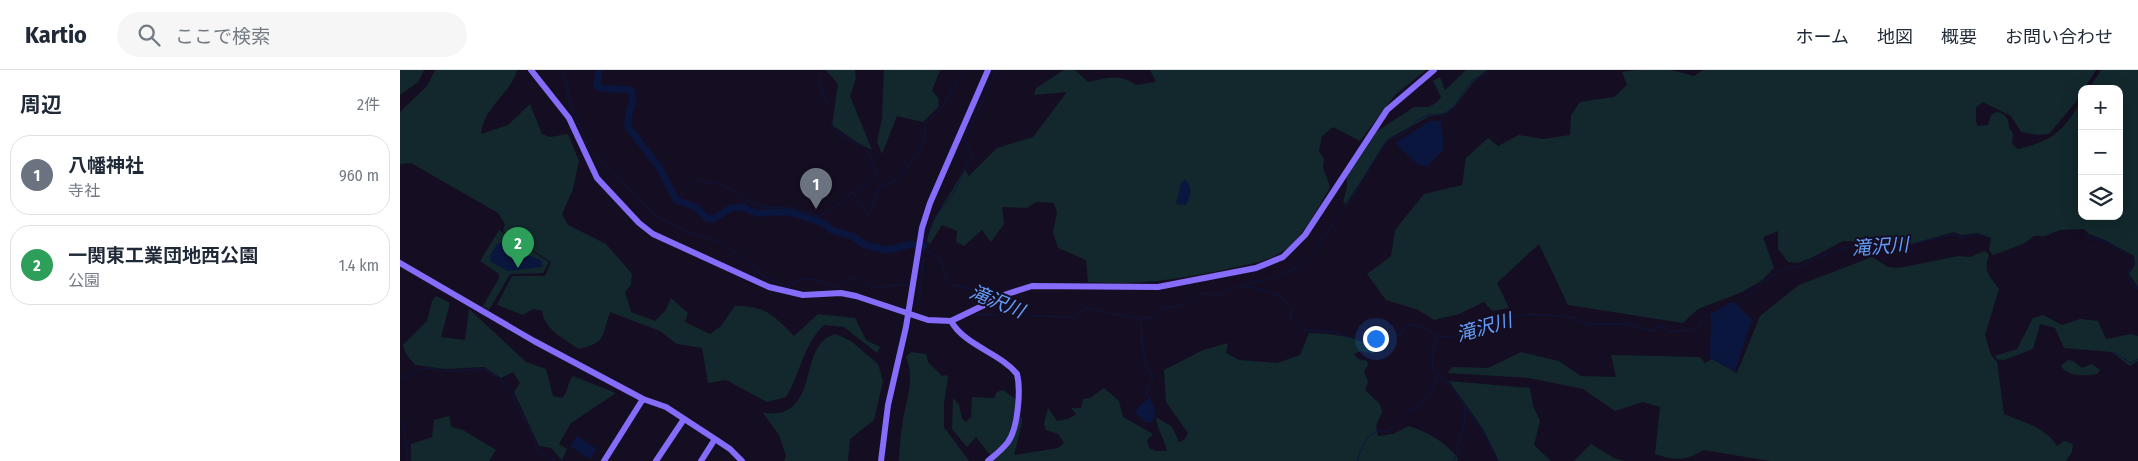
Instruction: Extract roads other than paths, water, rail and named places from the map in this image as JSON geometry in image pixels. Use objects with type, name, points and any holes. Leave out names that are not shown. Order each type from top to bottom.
[{"type":"street","points":[[531,70],[563,107],[597,178],[639,223],[653,234],[769,287],[788,293],[841,293],[856,296],[928,320],[952,321],[1007,294],[1032,286],[1158,287],[1256,268],[1277,260],[1295,247],[1305,235],[1388,110],[1434,70]]},
{"type":"street","points":[[881,461],[888,405],[924,219],[988,70]]},
{"type":"street","points":[[400,263],[534,341],[643,399],[666,407],[730,449],[742,461]]},
{"type":"street","points":[[952,321],[962,334],[1013,369],[1019,380],[1013,432],[1002,449],[988,461]]},
{"type":"street","points":[[604,461],[643,399]]},
{"type":"street","points":[[656,461],[684,419]]},
{"type":"street","points":[[701,461],[715,439]]},
{"type":"water","points":[[1430,121],[1441,121],[1444,149],[1427,166],[1421,166],[1395,143]]},
{"type":"water","points":[[1185,179],[1190,188],[1189,198],[1186,205],[1176,204],[1181,183]]},
{"type":"water","points":[[502,242],[521,253],[541,260],[542,267],[508,271],[491,262],[490,256],[497,244]]},
{"type":"water","points":[[1733,301],[1752,320],[1735,371],[1710,358],[1711,314]]},
{"type":"water","points":[[1150,397],[1155,413],[1151,423],[1145,422],[1134,411]]},
{"type":"water","points":[[577,436],[597,449],[590,459],[570,446]]},
{"type":"waterway","points":[[562,70],[568,88],[568,97],[589,148],[657,217],[695,235],[718,241],[753,265],[761,275],[785,286],[804,279],[816,280],[835,287],[846,279],[857,278],[870,286],[876,287],[908,285]]},
{"type":"waterway","name":"滝沢川","points":[[599,70],[597,86],[600,88],[631,90],[632,99],[628,127],[659,167],[676,200],[696,207],[706,218],[713,219],[731,208],[743,207],[756,213],[789,212],[823,223],[831,230],[852,236],[865,245],[887,250],[912,244],[924,246]]},
{"type":"waterway","points":[[821,70],[819,78],[828,105]]},
{"type":"waterway","points":[[854,194],[869,216],[880,187],[898,179],[922,146],[925,134],[924,126],[943,106],[963,70]]},
{"type":"waterway","points":[[989,299],[971,289],[953,285],[947,279],[940,258],[924,249],[924,246],[935,217],[955,191],[972,154],[964,140],[997,70]]},
{"type":"waterway","points":[[1246,286],[1248,283],[1272,279],[1299,266],[1315,249],[1347,206],[1385,142],[1405,132],[1416,121],[1428,115],[1443,115],[1452,109],[1473,79],[1483,76],[1489,70]]},
{"type":"waterway","points":[[676,200],[697,179],[708,184],[711,181],[737,192],[746,200],[765,207],[790,208],[818,216],[827,212],[878,177],[866,150],[840,134],[831,119]]},
{"type":"waterway","name":"滝沢川","points":[[743,207],[746,200]]},
{"type":"waterway","name":"滝沢川","points":[[1738,306],[1758,286],[1775,274],[1792,267],[1801,267],[1809,261],[1844,248],[1884,242],[1908,245],[1954,234],[1961,237],[1977,234],[1980,236]]},
{"type":"waterway","points":[[2085,236],[2099,239],[2119,248],[2133,264],[2127,274],[2133,285],[2138,289]]},
{"type":"waterway","points":[[917,306],[921,288],[924,249]]},
{"type":"waterway","name":"滝沢川","points":[[994,302],[1033,316],[1074,317],[1086,308],[1141,319],[1153,317],[1161,309],[1187,304],[1198,293],[1218,295],[1237,287],[1246,286],[1280,296],[1292,308],[1290,318],[1304,330],[1334,332],[1372,343],[1401,334],[1406,325],[1410,324],[1422,327],[1436,336],[1452,337],[1499,320],[1528,314],[1571,317],[1588,324],[1627,324],[1654,331],[1658,327],[1663,327],[1669,332],[1698,329],[1704,318],[1711,314]]},
{"type":"waterway","points":[[975,314],[991,315],[1019,312]]},
{"type":"waterway","points":[[1141,320],[1144,357],[1153,377],[1146,395],[1150,397]]},
{"type":"waterway","points":[[1436,337],[1432,358],[1433,369],[1450,385],[1482,430],[1498,461]]},
{"type":"waterway","points":[[2114,352],[2131,363],[2138,359]]},
{"type":"waterway","points":[[400,379],[424,368],[448,371],[483,369],[499,377],[511,393],[536,443],[536,449],[556,461]]},
{"type":"waterway","points":[[1357,461],[1370,435],[1380,431],[1387,432],[1395,426],[1406,413],[1428,396],[1438,375]]},
{"type":"waterway","points":[[1453,461],[1459,451],[1457,447],[1464,428],[1465,406]]},
{"type":"waterway","points":[[400,424],[404,423],[408,461]]},
{"type":"place","name":"八幡神社","points":[[816,209]]},
{"type":"place","name":"一関東工業団地西公園","points":[[518,268]]}]
